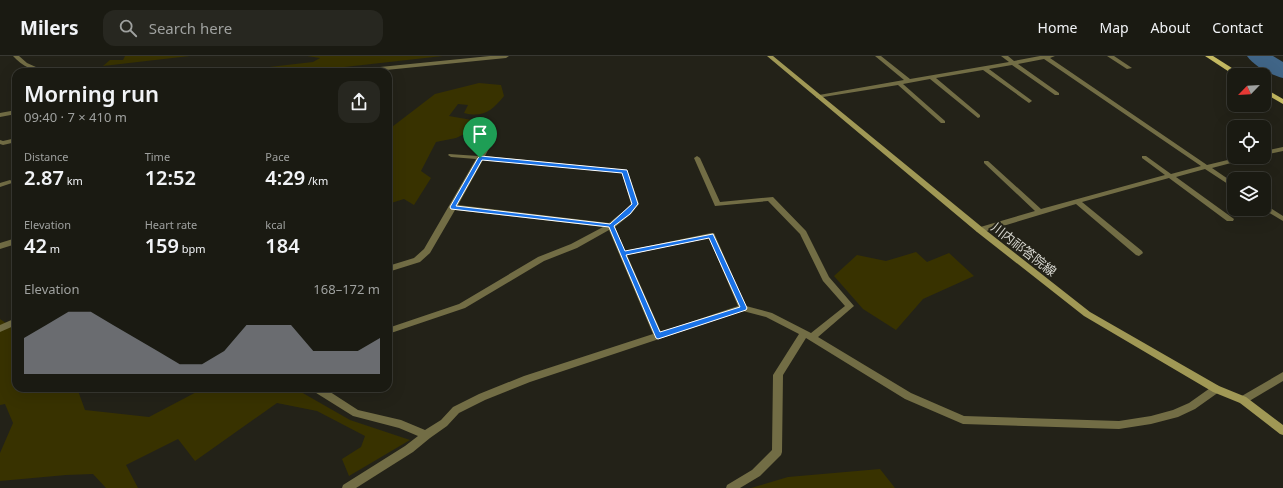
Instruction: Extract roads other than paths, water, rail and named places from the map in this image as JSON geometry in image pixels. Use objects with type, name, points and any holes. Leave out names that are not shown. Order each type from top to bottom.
[{"type":"main road","name":"川内祁答院線","points":[[770,56],[980,230],[1087,314],[1216,389],[1242,400],[1283,431]]},
{"type":"main road","points":[[1208,56],[1228,68]]},
{"type":"main road","points":[[1271,94],[1283,102]]},
{"type":"street","points":[[16,56],[25,64],[34,68]]},
{"type":"street","points":[[389,68],[506,56]]},
{"type":"street","points":[[878,56],[908,81]]},
{"type":"street","points":[[1004,56],[1057,94]]},
{"type":"street","points":[[819,97],[1052,56]]},
{"type":"street","points":[[1110,56],[1129,68]]},
{"type":"street","points":[[1044,57],[1227,181]]},
{"type":"street","points":[[984,68],[1029,102]]},
{"type":"street","points":[[931,77],[978,116]]},
{"type":"street","points":[[899,83],[942,122]]},
{"type":"street","points":[[0,115],[12,113]]},
{"type":"street","points":[[392,268],[417,260],[427,251],[494,135]]},
{"type":"street","points":[[0,142],[12,140]]},
{"type":"street","points":[[1271,152],[1283,149]]},
{"type":"street","points":[[392,330],[462,306],[541,259],[574,246],[611,226],[635,204],[625,171],[451,155]]},
{"type":"street","points":[[1144,157],[1230,219]]},
{"type":"street","points":[[697,158],[718,204],[770,199],[803,233],[826,279],[850,306],[808,335],[778,375],[777,452],[756,473],[731,488]]},
{"type":"street","points":[[986,162],[1039,211]]},
{"type":"street","points":[[980,230],[1039,211],[1227,162]]},
{"type":"street","points":[[0,185],[10,182]]},
{"type":"street","points":[[1077,201],[1139,253]]},
{"type":"street","points":[[453,207],[611,226]]},
{"type":"street","points":[[1271,211],[1283,219]]},
{"type":"street","points":[[611,226],[658,336]]},
{"type":"street","points":[[622,254],[711,235],[744,308]]},
{"type":"street","points":[[0,246],[12,242]]},
{"type":"street","points":[[347,488],[409,449],[444,423],[456,410],[482,397],[527,379],[744,308],[769,315],[808,335],[908,396],[963,420],[1119,425],[1151,420],[1175,414],[1192,406],[1216,389]]},
{"type":"street","points":[[0,329],[12,323]]},
{"type":"street","points":[[1242,400],[1283,376]]},
{"type":"street","points":[[322,392],[356,413],[401,424],[426,435]]},
{"type":"waterway","points":[[1258,56],[1283,71]]}]
